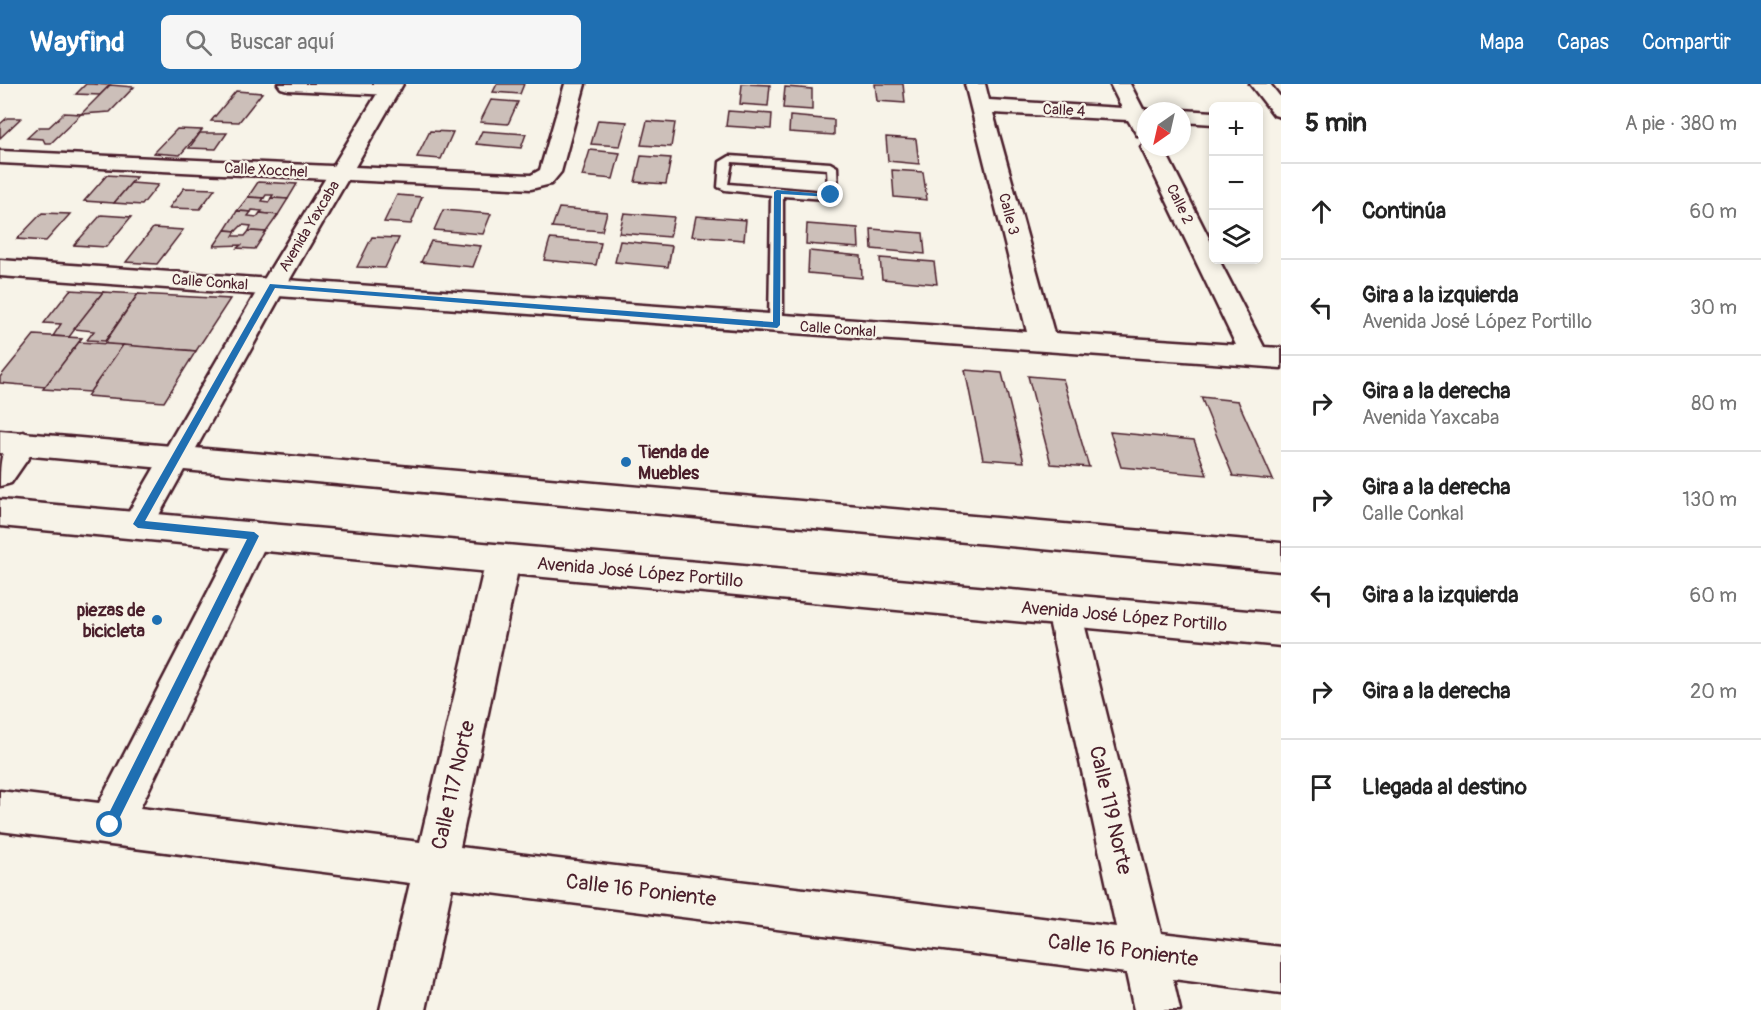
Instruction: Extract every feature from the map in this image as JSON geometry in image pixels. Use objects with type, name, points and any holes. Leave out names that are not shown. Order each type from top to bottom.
[{"type":"street","points":[[288,84],[392,86]]},
{"type":"street","name":"Calle Xocchel","points":[[0,157],[531,182],[543,179],[550,172],[575,84]]},
{"type":"street","points":[[1120,84],[1137,108]]},
{"type":"street","points":[[1260,84],[1281,111]]},
{"type":"street","name":"Avenida Yaxcaba","points":[[138,524],[273,286],[392,86]]},
{"type":"street","name":"Calle 4","points":[[978,95],[1137,114]]},
{"type":"street","name":"Calle 3","points":[[978,95],[1043,344]]},
{"type":"street","points":[[1191,117],[1209,118]]},
{"type":"street","points":[[1263,120],[1281,121]]},
{"type":"street","name":"Calle 2","points":[[1157,156],[1268,358]]},
{"type":"street","name":"Calle Conkal","points":[[0,268],[273,286],[1043,344],[1268,358]]},
{"type":"street","points":[[0,474],[11,443],[1281,557]]},
{"type":"street","name":"Avenida José López Portillo","points":[[0,513],[1281,630]]},
{"type":"street","points":[[110,825],[254,536]]},
{"type":"street","name":"Calle 117 Norte","points":[[403,1010],[503,560]]},
{"type":"street","name":"Calle 119 Norte","points":[[1064,611],[1157,1010]]},
{"type":"street","name":"Calle 16 Poniente","points":[[0,811],[1281,970]]},
{"type":"lane","points":[[730,159],[832,167],[834,192],[831,195],[777,192],[725,187],[722,185],[725,162],[730,159]]},
{"type":"lane","points":[[777,192],[777,325]]},
{"type":"building","points":[[86,84],[110,85],[100,95],[76,94]]},
{"type":"building","points":[[497,84],[524,84],[520,94],[493,92]]},
{"type":"building","points":[[742,84],[770,85],[768,106],[740,104]]},
{"type":"building","points":[[875,84],[903,84],[905,103],[877,101]]},
{"type":"building","points":[[110,85],[134,87],[110,112],[81,114]]},
{"type":"building","points":[[785,87],[812,89],[812,110],[783,108]]},
{"type":"building","points":[[236,91],[262,93],[239,122],[211,121]]},
{"type":"building","points":[[491,100],[518,102],[508,124],[480,122]]},
{"type":"building","points":[[728,111],[772,114],[771,129],[726,126]]},
{"type":"building","points":[[64,113],[81,114],[51,143],[45,143],[43,139],[27,138],[39,127],[49,127]]},
{"type":"building","points":[[790,116],[834,120],[834,135],[789,132]]},
{"type":"building","points":[[7,118],[21,118],[0,138],[0,124]]},
{"type":"building","points":[[598,120],[627,122],[620,146],[591,144]]},
{"type":"building","points":[[647,121],[675,123],[671,147],[641,145]]},
{"type":"building","points":[[177,129],[202,130],[180,155],[154,153]]},
{"type":"building","points":[[430,131],[453,132],[441,159],[417,157]]},
{"type":"building","points":[[482,131],[526,134],[521,148],[476,144]]},
{"type":"building","points":[[200,133],[227,133],[216,149],[189,148]]},
{"type":"building","points":[[886,137],[916,139],[919,164],[888,161]]},
{"type":"building","points":[[590,150],[620,153],[613,179],[582,176]]},
{"type":"building","points":[[641,156],[671,158],[666,184],[635,182]]},
{"type":"building","points":[[892,170],[923,172],[927,200],[894,197]]},
{"type":"building","points":[[107,175],[136,177],[114,203],[84,201]]},
{"type":"building","points":[[258,182],[297,184],[288,199],[271,198],[273,195],[266,195],[264,198],[248,197]]},
{"type":"building","points":[[131,183],[158,185],[142,205],[114,203]]},
{"type":"building","points":[[184,188],[215,189],[200,209],[169,208]]},
{"type":"building","points":[[397,195],[422,197],[411,224],[384,222]]},
{"type":"building","points":[[248,197],[264,198],[262,201],[269,202],[271,198],[288,199],[278,215],[252,210],[251,212],[237,211]]},
{"type":"building","points":[[559,208],[607,212],[602,231],[552,227]]},
{"type":"building","points":[[443,210],[491,214],[483,234],[434,230]]},
{"type":"building","points":[[237,211],[251,212],[248,216],[257,217],[260,213],[278,215],[266,232],[249,231],[251,226],[242,225],[236,231],[225,230]]},
{"type":"building","points":[[42,213],[70,214],[46,241],[17,239]]},
{"type":"building","points":[[624,213],[674,217],[670,237],[619,233]]},
{"type":"building","points":[[101,215],[131,217],[106,247],[74,245]]},
{"type":"building","points":[[696,216],[746,220],[744,240],[692,236]]},
{"type":"building","points":[[807,224],[858,228],[859,248],[806,244]]},
{"type":"building","points":[[153,228],[183,230],[157,264],[126,262]]},
{"type":"building","points":[[871,229],[923,233],[925,254],[872,249]]},
{"type":"building","points":[[225,230],[236,231],[233,236],[245,236],[249,231],[266,232],[255,249],[237,248],[241,245],[214,246]]},
{"type":"building","points":[[372,237],[399,238],[385,268],[357,267]]},
{"type":"building","points":[[550,239],[601,243],[596,265],[544,260]]},
{"type":"building","points":[[431,241],[481,246],[473,267],[421,262]]},
{"type":"building","points":[[620,241],[672,246],[668,267],[615,262]]},
{"type":"building","points":[[809,251],[861,256],[862,278],[808,273]]},
{"type":"building","points":[[880,258],[934,262],[937,284],[882,279]]},
{"type":"building","points":[[70,290],[103,292],[69,337],[53,336],[61,324],[44,323]]},
{"type":"building","points":[[103,292],[138,294],[105,341],[87,340],[94,331],[74,329]]},
{"type":"building","points":[[138,294],[230,299],[196,351],[104,344]]},
{"type":"building","points":[[34,335],[82,338],[45,387],[0,383],[0,377]]},
{"type":"building","points":[[79,342],[123,345],[90,392],[43,389]]},
{"type":"building","points":[[123,345],[196,351],[164,402],[87,396]]},
{"type":"building","points":[[965,370],[1002,373],[1024,462],[983,459]]},
{"type":"building","points":[[1028,376],[1063,379],[1089,467],[1051,464]]},
{"type":"building","points":[[1201,397],[1238,401],[1273,480],[1233,476]]},
{"type":"building","points":[[1110,432],[1194,440],[1207,475],[1121,467]]},
{"type":"place","name":"Tienda de Muebles","points":[[626,462]]},
{"type":"place","name":"piezas de bicicleta","points":[[157,620]]},
{"type":"route","points":[[110,825],[254,536],[138,524],[273,286],[777,325],[777,192],[831,195]]}]
